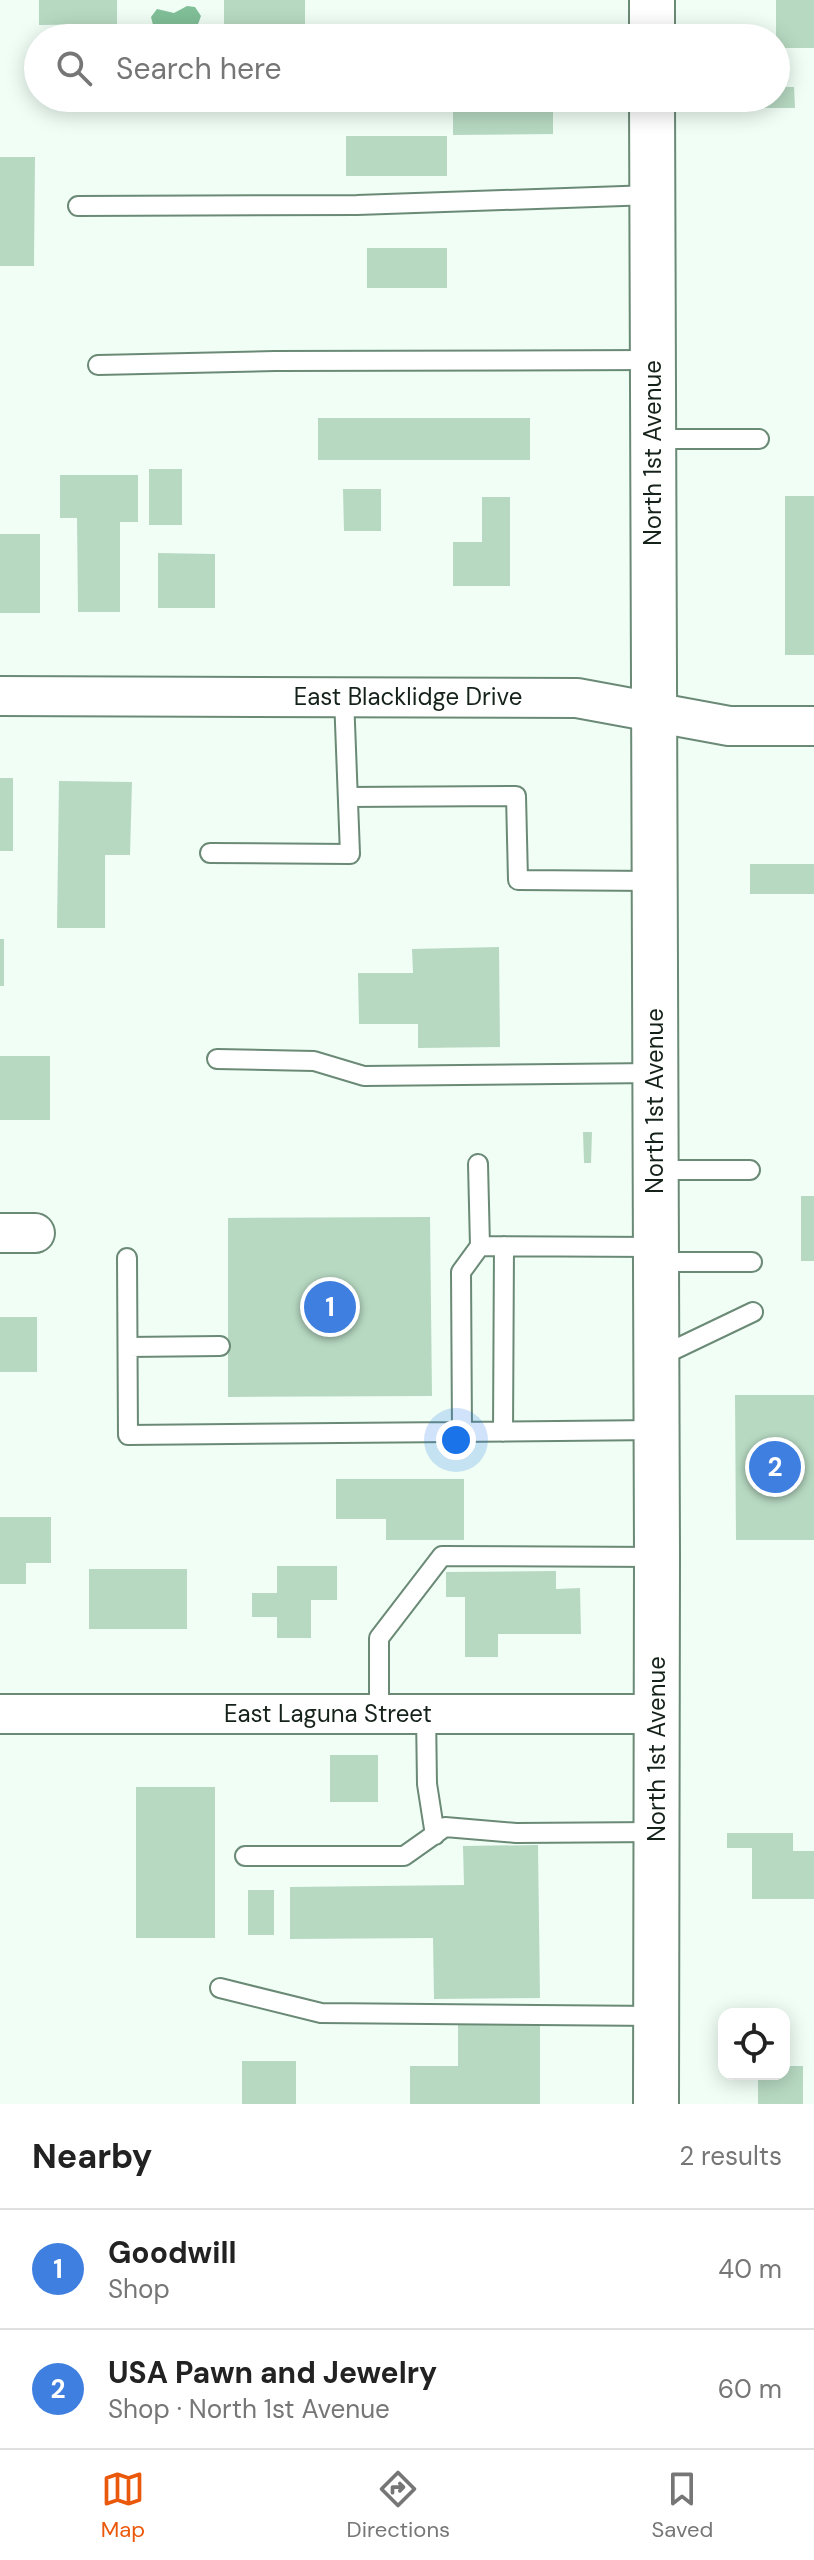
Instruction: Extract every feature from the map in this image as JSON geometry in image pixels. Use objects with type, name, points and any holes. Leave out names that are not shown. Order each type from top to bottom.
[{"type":"main road","points":[[652,0],[652,24]]},
{"type":"main road","name":"North 1st Avenue","points":[[652,112],[656,2104]]},
{"type":"street","name":"East Blacklidge Drive","points":[[0,696],[577,698],[729,726],[814,726]]},
{"type":"street","name":"East Laguna Street","points":[[0,1714],[657,1714]]},
{"type":"lane","points":[[78,206],[357,205],[652,195]]},
{"type":"lane","points":[[98,365],[275,361],[653,360]]},
{"type":"lane","points":[[653,439],[759,439]]},
{"type":"lane","points":[[210,853],[350,854],[344,697]]},
{"type":"lane","points":[[348,797],[516,796],[518,880],[654,881]]},
{"type":"lane","points":[[217,1059],[314,1061],[364,1076],[655,1073]]},
{"type":"lane","points":[[462,1432],[461,1272],[480,1246],[478,1164]]},
{"type":"lane","points":[[656,1170],[750,1170]]},
{"type":"lane","points":[[480,1246],[752,1262]]},
{"type":"lane","points":[[503,1432],[504,1246]]},
{"type":"lane","points":[[127,1258],[128,1435],[656,1430]]},
{"type":"lane","points":[[656,1358],[753,1312]]},
{"type":"lane","points":[[128,1347],[220,1346]]},
{"type":"lane","points":[[379,1714],[379,1638],[442,1556],[657,1557]]},
{"type":"lane","points":[[426,1714],[427,1784],[435,1835]]},
{"type":"lane","points":[[245,1856],[404,1856],[445,1827],[516,1833],[657,1832]]},
{"type":"lane","points":[[220,1988],[321,2013],[656,2016]]},
{"type":"shaded area","points":[[187,6],[195,7],[201,16],[198,24],[153,24],[151,17],[157,9],[174,13]]},
{"type":"building","points":[[39,0],[117,0],[117,24],[39,24]]},
{"type":"building","points":[[224,0],[305,0],[305,24],[224,24]]},
{"type":"building","points":[[776,0],[814,0],[814,48],[790,48],[790,24],[776,24]]},
{"type":"building","points":[[790,87],[794,87],[795,108],[790,108]]},
{"type":"building","points":[[453,112],[553,112],[553,134],[453,135]]},
{"type":"building","points":[[346,136],[447,136],[447,176],[346,176]]},
{"type":"building","points":[[0,157],[35,157],[34,266],[0,266]]},
{"type":"building","points":[[367,248],[447,248],[447,288],[367,288]]},
{"type":"building","points":[[318,418],[530,418],[530,460],[318,460]]},
{"type":"building","points":[[149,469],[182,469],[182,525],[149,525]]},
{"type":"building","points":[[60,475],[138,475],[138,522],[120,522],[120,612],[78,612],[77,518],[60,518]]},
{"type":"building","points":[[343,489],[381,489],[381,531],[344,531]]},
{"type":"building","points":[[785,496],[814,496],[814,655],[785,655]]},
{"type":"building","points":[[482,497],[510,497],[510,586],[453,586],[453,542],[482,542]]},
{"type":"building","points":[[0,534],[40,534],[40,613],[0,613]]},
{"type":"building","points":[[158,553],[215,554],[215,608],[158,608]]},
{"type":"building","points":[[0,778],[13,778],[13,851],[0,851]]},
{"type":"building","points":[[59,781],[132,782],[130,855],[105,855],[105,928],[57,928]]},
{"type":"building","points":[[750,864],[814,864],[814,894],[750,894]]},
{"type":"building","points":[[0,939],[4,939],[4,986],[0,986]]},
{"type":"building","points":[[499,947],[500,1047],[418,1048],[418,1024],[359,1024],[358,973],[413,973],[412,949]]},
{"type":"building","points":[[0,1056],[50,1056],[50,1120],[0,1120]]},
{"type":"building","points":[[583,1132],[592,1132],[591,1163],[584,1163]]},
{"type":"building","points":[[801,1196],[814,1196],[814,1261],[801,1261]]},
{"type":"building","points":[[430,1217],[432,1396],[228,1397],[228,1218]]},
{"type":"building","points":[[0,1317],[37,1317],[37,1372],[0,1372]]},
{"type":"building","points":[[735,1395],[814,1395],[814,1540],[736,1540]]},
{"type":"building","points":[[336,1479],[464,1479],[464,1540],[386,1540],[386,1519],[336,1519]]},
{"type":"building","points":[[0,1517],[51,1517],[51,1563],[26,1563],[26,1584],[0,1584]]},
{"type":"building","points":[[277,1566],[337,1566],[337,1600],[311,1600],[311,1638],[277,1638],[277,1617],[252,1617],[252,1593],[277,1593]]},
{"type":"building","points":[[89,1569],[187,1569],[187,1629],[89,1629]]},
{"type":"building","points":[[556,1571],[556,1589],[580,1588],[581,1634],[498,1634],[498,1657],[465,1657],[465,1597],[446,1597],[446,1572]]},
{"type":"building","points":[[330,1755],[378,1755],[378,1802],[330,1802]]},
{"type":"building","points":[[136,1787],[215,1787],[215,1938],[136,1938]]},
{"type":"building","points":[[727,1833],[793,1833],[793,1851],[814,1851],[814,1899],[752,1899],[752,1848],[727,1848]]},
{"type":"building","points":[[538,1845],[540,1998],[434,1999],[433,1938],[290,1939],[290,1887],[464,1885],[463,1846]]},
{"type":"building","points":[[248,1890],[274,1890],[274,1935],[248,1935]]},
{"type":"building","points":[[458,2018],[540,2018],[540,2104],[410,2104],[410,2066],[458,2066]]},
{"type":"building","points":[[242,2061],[296,2061],[296,2104],[242,2104]]},
{"type":"building","points":[[790,2066],[803,2066],[803,2104],[758,2104],[758,2080],[790,2080]]},
{"type":"place","name":"Goodwill","points":[[330,1307]]},
{"type":"place","name":"USA Pawn and Jewelry","points":[[775,1467]]}]
